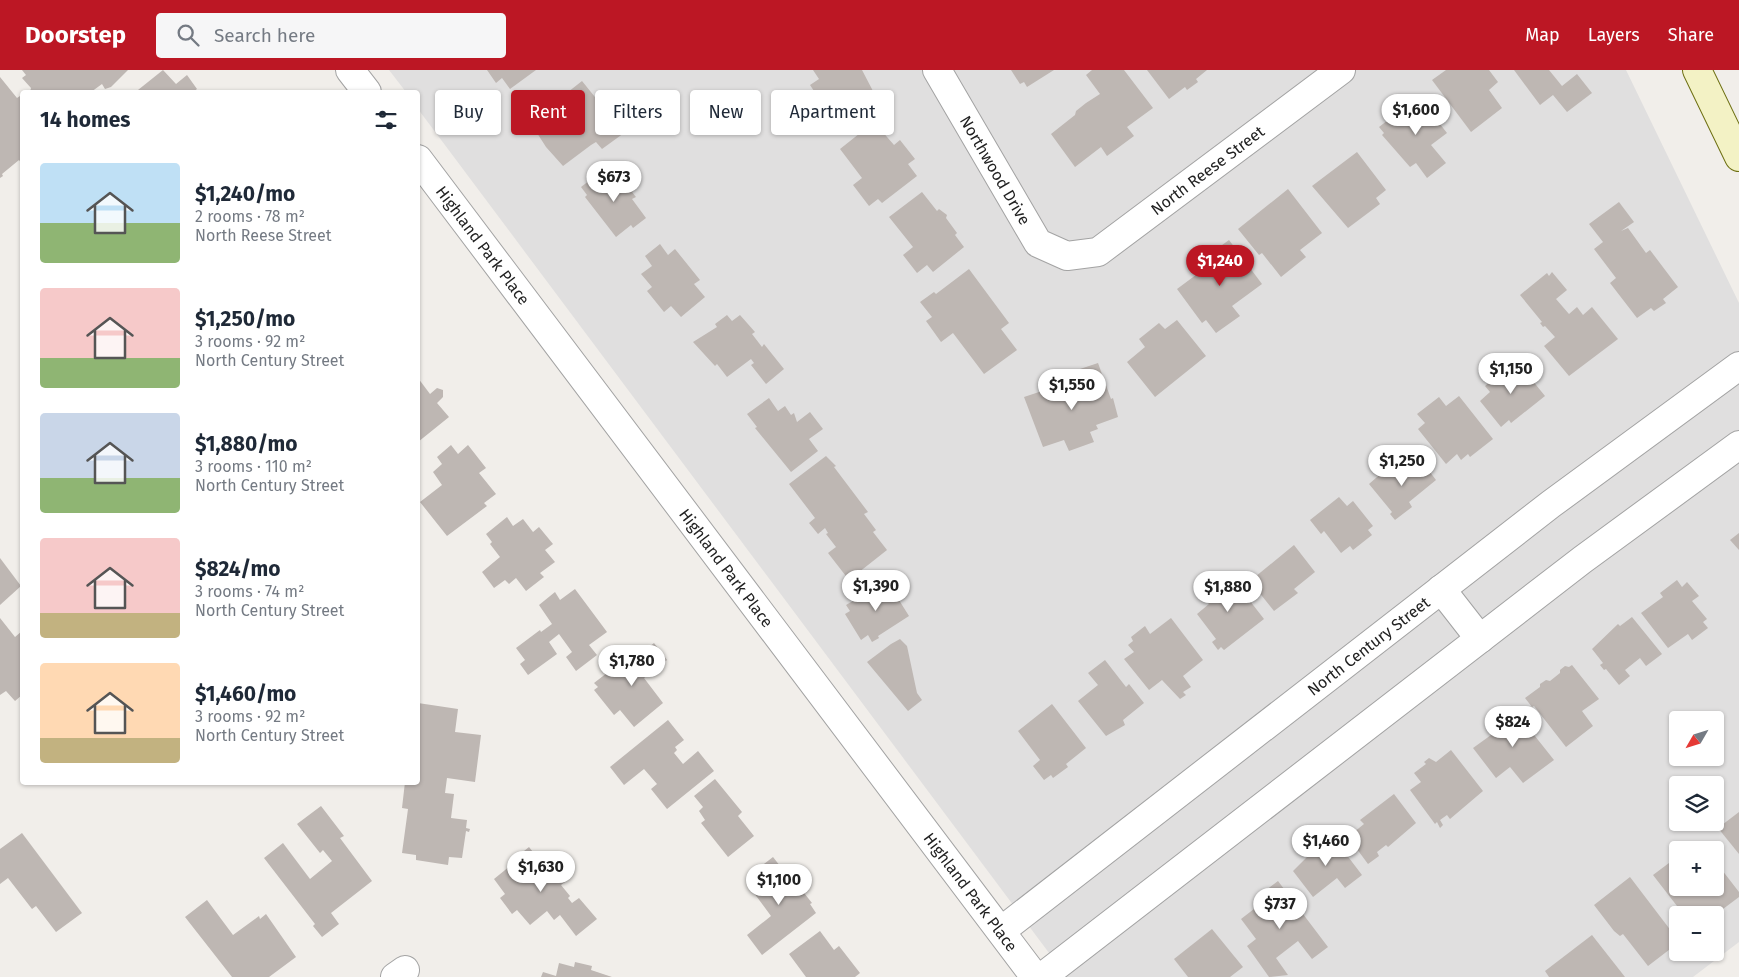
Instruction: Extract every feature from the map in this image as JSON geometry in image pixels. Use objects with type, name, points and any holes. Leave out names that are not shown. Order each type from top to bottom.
[{"type":"main road","points":[[1697,70],[1739,157]]},
{"type":"street","points":[[350,70],[365,90]]},
{"type":"street","name":"Northwood Drive","points":[[937,70],[1038,243],[1068,256]]},
{"type":"street","name":"North Reese Street","points":[[1068,256],[1098,252],[1341,70]]},
{"type":"street","name":"Highland Park Place","points":[[420,162],[1035,977]]},
{"type":"street","name":"North Century Street","points":[[1001,931],[1551,504],[1739,366]]},
{"type":"street","points":[[1042,977],[1480,639],[1739,445]]},
{"type":"street","points":[[1441,589],[1480,639]]},
{"type":"shaded area","points":[[389,70],[1626,70],[1739,303],[1739,942],[1724,953],[1724,906],[1669,906],[1669,961],[1714,961],[1693,977],[1067,977],[437,135],[501,135],[501,90],[435,90],[435,132],[420,112],[420,90],[404,90]]},
{"type":"building","points":[[22,70],[128,70],[111,87],[105,89],[102,84],[94,90],[30,90],[31,88],[22,78],[26,75]]},
{"type":"building","points":[[163,70],[176,84],[187,75],[197,89],[196,90],[138,90]]},
{"type":"building","points":[[487,70],[536,70],[510,89],[502,78],[496,83]]},
{"type":"building","points":[[813,70],[862,70],[872,90],[813,90],[810,85],[819,79]]},
{"type":"building","points":[[1011,70],[1054,70],[1027,87],[1024,82],[1020,84]]},
{"type":"building","points":[[1092,70],[1124,70],[1153,108],[1127,127],[1134,136],[1107,156],[1101,147],[1075,167],[1051,134],[1075,115],[1076,111],[1100,94],[1086,75]]},
{"type":"building","points":[[1147,70],[1207,70],[1196,79],[1198,82],[1187,90],[1185,87],[1169,99]]},
{"type":"building","points":[[1446,70],[1489,70],[1498,82],[1489,90],[1502,108],[1471,132],[1432,80]]},
{"type":"building","points":[[1514,70],[1549,70],[1562,86],[1577,74],[1592,93],[1567,112],[1553,95],[1540,105]]},
{"type":"building","points":[[0,77],[17,98],[20,96],[20,161],[19,160],[2,174],[3,176],[0,178]]},
{"type":"building","points":[[582,81],[595,97],[595,135],[621,135],[602,149],[596,142],[563,166],[538,135],[585,135],[585,90],[571,90]]},
{"type":"building","points":[[1418,97],[1423,104],[1426,102],[1431,109],[1429,110],[1447,133],[1431,145],[1446,163],[1427,178],[1416,163],[1410,167],[1382,135],[1384,133],[1379,127]]},
{"type":"building","points":[[858,135],[885,135],[894,145],[900,140],[915,159],[908,164],[917,176],[882,203],[878,199],[869,206],[853,185],[862,178],[840,149]]},
{"type":"building","points":[[1357,152],[1386,190],[1376,198],[1380,204],[1348,228],[1312,186]]},
{"type":"building","points":[[598,174],[605,183],[614,177],[616,179],[620,176],[629,187],[631,185],[635,189],[632,192],[636,197],[632,199],[646,218],[633,228],[631,225],[616,237],[585,197],[587,195],[581,187]]},
{"type":"building","points":[[1288,189],[1322,233],[1300,250],[1306,257],[1281,277],[1262,253],[1259,255],[1238,229]]},
{"type":"building","points":[[922,192],[937,211],[939,209],[947,215],[946,218],[957,233],[955,235],[964,247],[933,272],[927,265],[917,273],[903,255],[913,247],[889,217]]},
{"type":"building","points":[[1619,202],[1634,222],[1621,231],[1628,228],[1646,253],[1650,250],[1678,287],[1663,299],[1666,303],[1654,311],[1651,308],[1637,318],[1610,283],[1616,278],[1594,249],[1603,242],[1589,224]]},
{"type":"building","points":[[1229,240],[1262,284],[1232,306],[1240,316],[1216,333],[1206,320],[1202,323],[1177,289],[1212,263],[1207,256]]},
{"type":"building","points":[[660,244],[668,255],[675,249],[700,280],[694,284],[705,297],[681,317],[671,306],[664,312],[647,291],[652,287],[641,274],[652,266],[645,256]]},
{"type":"building","points":[[969,269],[1009,323],[1001,329],[1017,350],[984,374],[953,333],[941,342],[926,321],[932,317],[920,302],[934,292],[936,294]]},
{"type":"building","points":[[1552,272],[1567,290],[1556,299],[1569,314],[1577,307],[1583,315],[1592,307],[1618,339],[1569,376],[1544,346],[1555,337],[1545,326],[1543,327],[1540,323],[1542,322],[1520,295],[1547,273],[1549,276]]},
{"type":"building","points":[[727,315],[732,321],[740,315],[755,332],[752,334],[762,347],[764,344],[784,369],[766,384],[751,365],[754,363],[751,359],[727,377],[717,364],[715,366],[693,342],[717,327],[715,324]]},
{"type":"building","points":[[1177,320],[1206,356],[1155,397],[1127,362],[1145,347],[1139,339],[1159,323],[1165,329]]},
{"type":"building","points":[[1516,360],[1545,396],[1511,423],[1509,420],[1501,427],[1480,401],[1490,392],[1485,386]]},
{"type":"building","points":[[1098,363],[1111,399],[1113,398],[1118,417],[1096,425],[1098,429],[1090,432],[1094,442],[1069,451],[1064,440],[1043,447],[1024,397],[1060,385],[1064,398],[1084,391],[1077,370]]},
{"type":"building","points":[[420,381],[430,394],[437,388],[443,390],[443,397],[437,403],[449,417],[420,440]]},
{"type":"building","points":[[1459,396],[1493,439],[1470,457],[1468,454],[1461,460],[1457,454],[1446,464],[1418,429],[1425,423],[1417,414],[1439,397],[1446,406]]},
{"type":"building","points":[[769,398],[778,411],[785,406],[791,415],[794,413],[797,422],[810,412],[823,429],[809,439],[818,451],[791,472],[755,428],[757,427],[747,414]]},
{"type":"building","points":[[451,445],[458,454],[468,445],[486,468],[479,473],[496,494],[484,503],[487,506],[447,536],[420,502],[442,485],[433,472],[442,464],[437,457]]},
{"type":"building","points":[[826,456],[836,466],[834,467],[868,512],[864,514],[876,530],[873,532],[887,550],[849,580],[828,553],[836,547],[826,534],[828,533],[825,528],[818,534],[809,523],[815,518],[789,484]]},
{"type":"building","points":[[1408,461],[1413,468],[1415,466],[1417,469],[1423,463],[1436,480],[1409,502],[1412,507],[1395,520],[1390,514],[1392,512],[1369,484],[1384,471],[1389,477]]},
{"type":"building","points":[[1339,497],[1347,506],[1353,501],[1373,526],[1368,530],[1372,535],[1353,550],[1350,546],[1341,553],[1324,531],[1321,534],[1310,520]]},
{"type":"building","points":[[507,517],[513,526],[523,519],[533,532],[539,527],[553,544],[545,550],[555,562],[540,573],[544,577],[526,591],[516,578],[509,584],[505,580],[494,588],[482,572],[500,557],[490,544],[492,542],[486,534]]},
{"type":"building","points":[[1739,533],[1739,550],[1730,540]]},
{"type":"building","points":[[1294,545],[1315,572],[1294,589],[1298,593],[1274,611],[1250,581]]},
{"type":"building","points":[[0,558],[20,587],[0,605]]},
{"type":"building","points":[[1229,574],[1264,619],[1224,650],[1221,647],[1218,650],[1212,642],[1216,639],[1197,614],[1209,604],[1202,596]]},
{"type":"building","points":[[1677,580],[1682,587],[1687,582],[1699,596],[1692,601],[1707,619],[1703,622],[1708,628],[1692,640],[1688,634],[1668,648],[1641,613],[1663,597],[1660,593]]},
{"type":"building","points":[[887,581],[909,616],[872,642],[868,635],[861,640],[845,614],[850,611],[846,605]]},
{"type":"building","points":[[575,589],[607,632],[589,645],[597,655],[576,671],[566,657],[572,652],[559,634],[549,642],[557,654],[528,675],[520,664],[525,660],[516,648],[540,630],[541,632],[552,624],[539,605],[555,592],[560,600]]},
{"type":"building","points":[[1632,617],[1662,654],[1646,666],[1640,658],[1625,670],[1630,676],[1619,685],[1606,669],[1604,670],[1600,665],[1603,663],[1592,649],[1618,624],[1620,626]]},
{"type":"building","points":[[0,618],[15,637],[20,633],[20,697],[15,701],[6,691],[0,695]]},
{"type":"building","points":[[1171,618],[1203,660],[1183,676],[1191,687],[1183,692],[1186,695],[1180,699],[1162,680],[1149,690],[1124,659],[1134,652],[1128,645],[1133,641],[1131,637],[1145,626],[1150,634]]},
{"type":"building","points":[[900,639],[907,646],[917,693],[922,700],[908,711],[867,662]]},
{"type":"building","points":[[654,643],[667,660],[644,678],[663,703],[634,727],[620,710],[614,715],[594,690],[598,687],[594,683],[616,666],[620,671]]},
{"type":"building","points":[[1105,660],[1126,687],[1129,684],[1144,703],[1123,720],[1125,725],[1106,736],[1078,701],[1098,685],[1088,673]]},
{"type":"building","points":[[1572,665],[1599,699],[1582,711],[1593,726],[1566,747],[1534,706],[1532,707],[1525,698],[1540,687],[1540,684],[1546,680],[1550,681],[1560,673],[1560,670],[1565,666],[1569,667]]},
{"type":"building","points":[[420,703],[458,709],[455,732],[481,735],[475,782],[447,778],[445,793],[454,794],[451,818],[467,820],[466,828],[470,829],[469,832],[466,831],[462,858],[449,857],[448,865],[416,860],[416,855],[402,853],[408,809],[402,808],[405,785],[420,785]]},
{"type":"building","points":[[1052,704],[1086,748],[1066,764],[1068,767],[1053,778],[1051,775],[1044,780],[1033,766],[1040,760],[1018,731]]},
{"type":"building","points":[[1512,707],[1554,760],[1523,783],[1510,767],[1496,778],[1473,748],[1498,730],[1491,722]]},
{"type":"building","points":[[668,720],[684,740],[675,747],[677,750],[674,753],[683,764],[698,751],[714,771],[667,809],[651,789],[657,784],[644,769],[624,785],[610,767]]},
{"type":"building","points":[[1451,750],[1483,791],[1450,819],[1447,815],[1440,820],[1443,825],[1440,828],[1410,790],[1421,782],[1414,773],[1426,764],[1424,762],[1429,758],[1436,762]]},
{"type":"building","points":[[715,779],[742,812],[738,816],[754,836],[728,857],[701,823],[705,820],[699,811],[703,807],[694,796]]},
{"type":"building","points":[[1394,794],[1416,823],[1388,847],[1386,845],[1377,852],[1379,856],[1368,864],[1348,837],[1364,824],[1360,820]]},
{"type":"building","points":[[321,806],[344,836],[340,838],[372,881],[331,913],[339,924],[322,937],[313,926],[315,924],[264,858],[283,843],[310,879],[332,861],[323,850],[320,853],[297,824]]},
{"type":"building","points":[[1739,812],[1739,854],[1720,831],[1724,831],[1724,823]]},
{"type":"building","points":[[22,833],[82,913],[56,932],[36,906],[32,909],[8,878],[0,884],[0,849]]},
{"type":"building","points":[[1322,836],[1327,842],[1333,837],[1362,875],[1345,888],[1337,878],[1313,897],[1293,871],[1307,857],[1303,852]]},
{"type":"building","points":[[529,847],[547,870],[552,865],[565,882],[561,885],[570,896],[568,898],[572,903],[579,898],[597,919],[576,936],[560,915],[554,920],[547,911],[530,925],[517,910],[512,914],[500,898],[505,894],[494,879],[516,861],[514,859]]},
{"type":"building","points":[[773,857],[812,903],[810,904],[816,913],[762,955],[747,935],[771,916],[754,893],[762,887],[751,874]]},
{"type":"building","points":[[1669,863],[1669,896],[1653,875]]},
{"type":"building","points":[[1724,873],[1739,892],[1739,897],[1724,908],[1724,906],[1677,906],[1669,896],[1724,896]]},
{"type":"building","points":[[1630,877],[1669,928],[1669,950],[1648,966],[1623,934],[1620,936],[1614,931],[1594,905]]},
{"type":"building","points":[[1278,881],[1328,947],[1312,959],[1298,941],[1276,958],[1288,975],[1269,977],[1247,946],[1256,939],[1241,919],[1263,902],[1258,896]]},
{"type":"building","points":[[207,900],[233,935],[259,916],[260,919],[266,914],[296,957],[269,977],[232,977],[185,917]]},
{"type":"building","points":[[1212,929],[1243,967],[1230,977],[1188,977],[1174,959]]},
{"type":"building","points":[[820,931],[834,950],[839,946],[860,973],[855,977],[806,977],[789,954]]},
{"type":"building","points":[[1592,935],[1625,977],[1549,977],[1545,971]]},
{"type":"building","points":[[575,962],[592,966],[591,970],[612,977],[541,977],[543,972],[556,976],[559,963],[574,967]]}]
